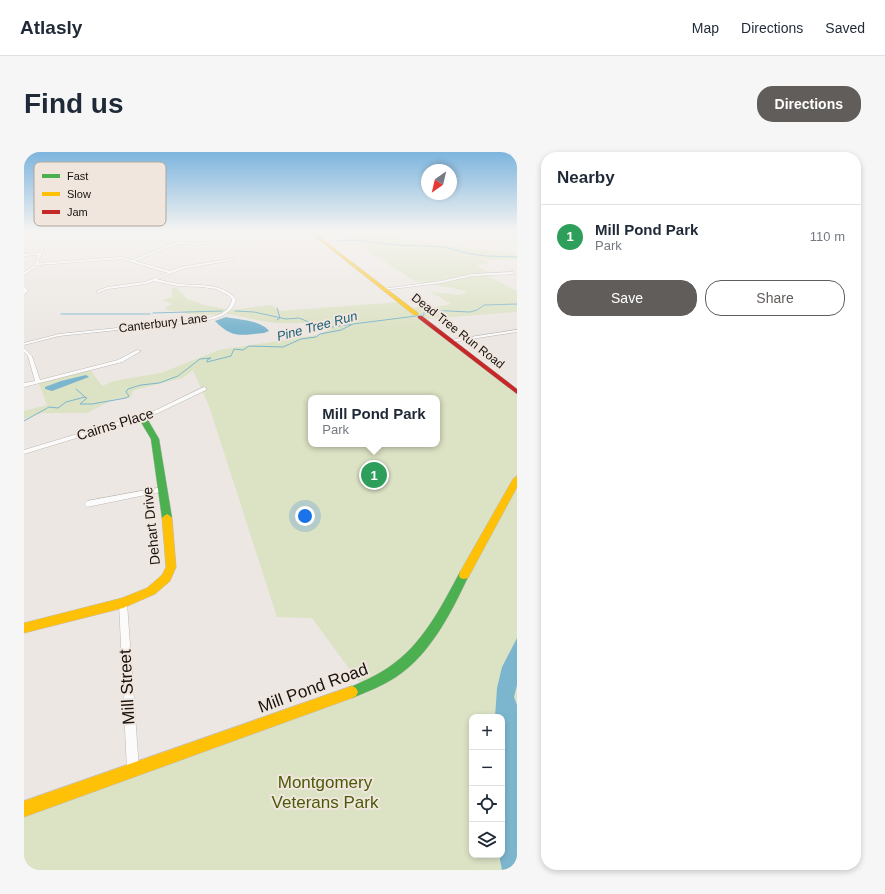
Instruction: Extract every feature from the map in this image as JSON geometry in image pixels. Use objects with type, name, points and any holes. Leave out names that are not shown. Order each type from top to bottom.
[{"type":"street","points":[[24,274],[37,264],[43,264]]},
{"type":"street","points":[[140,264],[169,272]]},
{"type":"street","points":[[98,292],[107,288],[140,284],[155,280],[169,272],[185,267],[209,264]]},
{"type":"street","name":"Dead Tree Run Road","points":[[351,264],[517,392]]},
{"type":"street","points":[[384,289],[441,282],[466,276],[513,273]]},
{"type":"street","name":"Canterbury Lane","points":[[24,344],[59,335],[205,320],[226,312],[233,305],[234,299],[230,294],[224,291],[211,287],[173,284],[155,280]]},
{"type":"street","points":[[24,287],[26,290],[24,294]]},
{"type":"street","points":[[451,341],[517,331]]},
{"type":"street","points":[[24,349],[30,356],[38,381]]},
{"type":"street","points":[[24,385],[120,361],[139,352]]},
{"type":"street","name":"Cairns Place","points":[[24,452],[168,408],[204,389]]},
{"type":"street","name":"Dehart Drive","points":[[24,628],[123,603],[151,591],[166,578],[171,567],[163,489],[155,439],[142,417]]},
{"type":"street","name":"Mill Pond Road","points":[[24,809],[367,687],[400,668],[415,656],[429,638],[517,479]]},
{"type":"street","points":[[87,504],[163,489]]},
{"type":"street","name":"Mill Street","points":[[123,603],[133,770]]},
{"type":"green space","name":"Montgomery Veterans Park","points":[[387,264],[489,264],[475,265],[489,272],[484,274],[517,291],[517,312],[425,319],[517,395],[517,870],[24,870],[24,817],[367,693],[312,618],[277,617],[209,406],[193,370],[183,378],[134,390],[130,398],[114,399],[87,413],[42,413],[24,419],[24,411],[47,405],[38,381],[89,368],[102,386],[114,381],[161,373],[219,350],[317,335],[331,329],[318,324],[279,323],[224,313],[219,315],[187,314],[182,311],[168,311],[165,308],[172,304],[162,300],[173,297],[171,289],[176,287],[187,299],[204,305],[231,310],[271,305],[280,311],[401,302],[408,308],[436,307],[451,304],[431,292],[460,295],[467,291],[414,281]]},
{"type":"water","points":[[226,317],[249,321],[265,327],[269,331],[264,333],[243,335],[232,333],[221,327],[215,321]]},
{"type":"water","points":[[86,375],[89,377],[52,391],[45,389],[45,387],[61,381]]},
{"type":"water","points":[[517,638],[517,685],[514,697],[517,705],[517,870],[502,870],[500,858],[505,858],[505,714],[495,714],[497,688],[502,667]]},
{"type":"waterway","name":"Pine Tree Run","points":[[85,397],[87,398],[80,404],[92,404],[126,398],[129,396],[126,392],[128,389],[141,385],[159,383],[178,376],[200,359],[211,358],[207,360],[207,362],[231,356],[234,349],[243,350],[249,346],[283,347],[301,339],[316,337],[320,334],[341,330],[353,324],[424,315],[424,311],[427,310],[470,312],[477,310],[484,305],[517,304]]},
{"type":"waterway","points":[[277,308],[280,318]]},
{"type":"waterway","points":[[153,313],[222,311]]},
{"type":"waterway","points":[[235,311],[254,312],[280,318]]},
{"type":"waterway","points":[[61,314],[150,314]]},
{"type":"waterway","points":[[280,318],[286,319],[299,318],[316,325],[333,327],[352,324]]},
{"type":"waterway","points":[[76,389],[85,397]]},
{"type":"waterway","name":"Pine Tree Run","points":[[24,421],[49,407],[58,408],[66,402],[85,397]]},
{"type":"traffic: fast","points":[[142,417],[155,439],[167,518]]},
{"type":"traffic: fast","points":[[352,692],[393,672],[408,660],[432,631],[464,575]]},
{"type":"traffic: slow","points":[[351,264],[416,314]]},
{"type":"traffic: slow","points":[[464,575],[517,479]]},
{"type":"traffic: slow","points":[[24,628],[123,603],[151,591],[166,578],[171,567],[167,518]]},
{"type":"traffic: slow","points":[[24,809],[352,692]]},
{"type":"traffic: jam","points":[[420,317],[517,392]]},
{"type":"place","name":"Mill Pond Park","points":[[374,475]]}]
